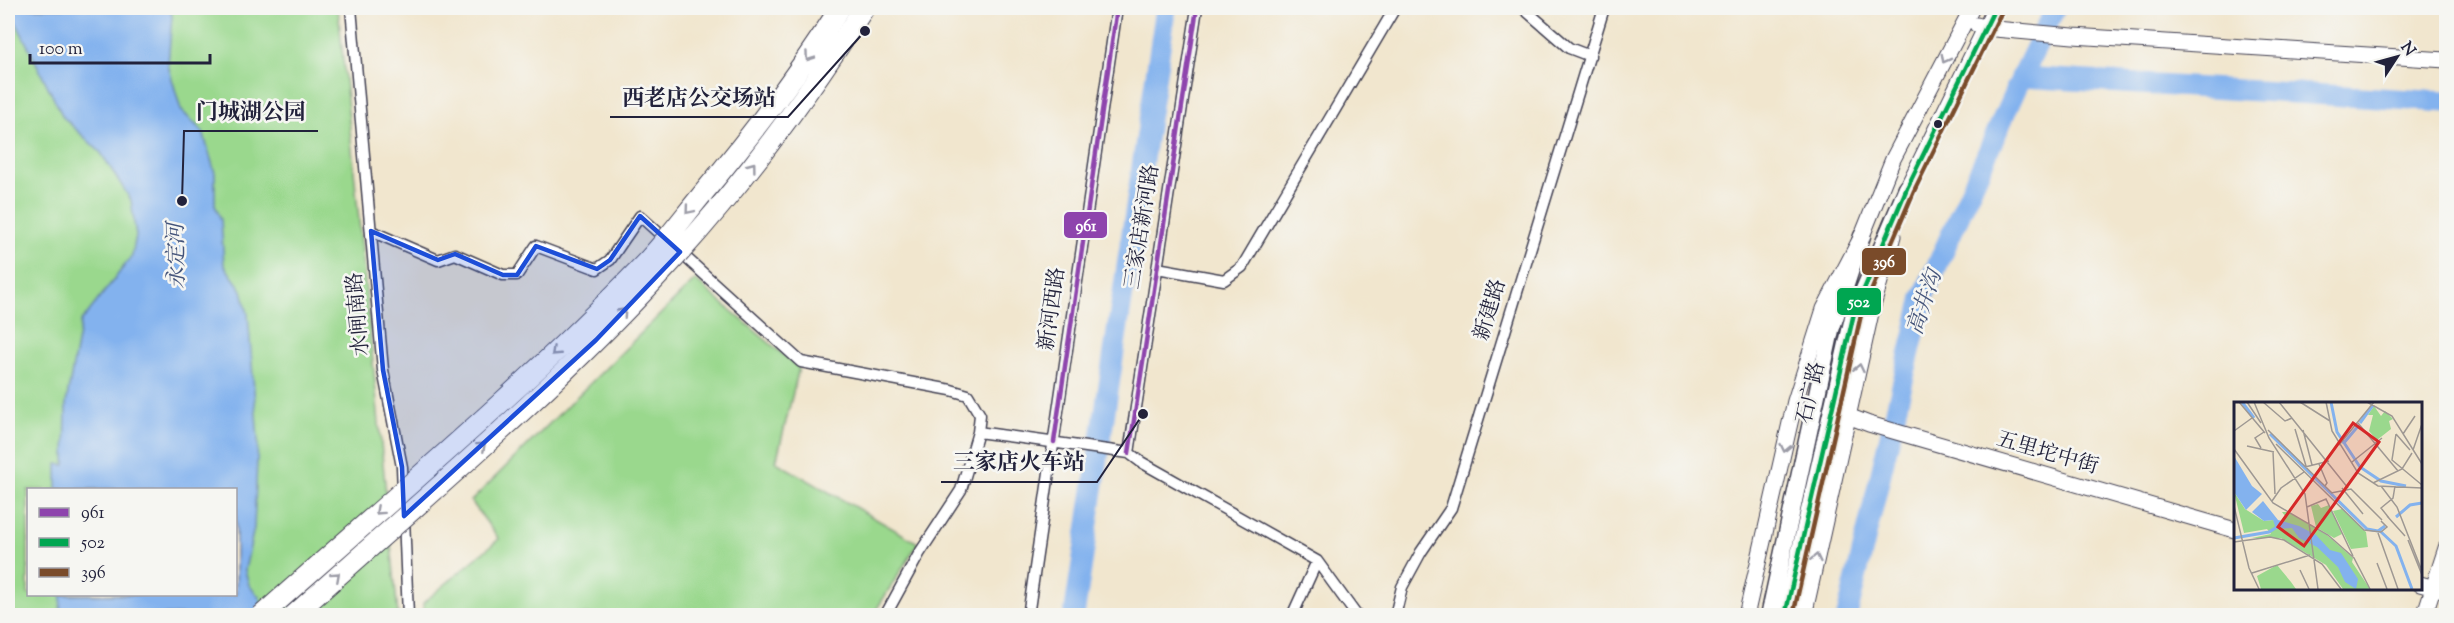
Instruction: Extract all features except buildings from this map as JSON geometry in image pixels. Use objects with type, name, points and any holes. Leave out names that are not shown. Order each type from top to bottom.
[{"type":"highway","points":[[261,615],[499,404],[647,261],[764,119],[814,50],[840,8]]},
{"type":"highway","points":[[293,615],[529,403],[662,273],[732,191],[773,138],[830,61],[864,8]]},
{"type":"main road","points":[[1804,615],[1871,313],[1907,188],[1995,8]]},
{"type":"main road","points":[[1746,615],[1795,401],[1824,309],[1862,236],[1893,159],[1969,13],[1984,28],[2018,32],[2446,60]]},
{"type":"main road","name":"石广路","points":[[1785,615],[1854,313],[1907,188]]},
{"type":"main road","name":"石广路","points":[[1769,615],[1831,330],[1862,236]]},
{"type":"main road","name":"五里坨中街","points":[[1848,416],[2234,530]]},
{"type":"main road","points":[[2424,615],[2446,548]]},
{"type":"street","name":"水闸南路","points":[[351,8],[383,370],[402,467],[408,615]]},
{"type":"street","name":"新河西路","points":[[1028,615],[1117,8]]},
{"type":"street","name":"三家店新河路","points":[[1130,453],[1156,268],[1197,8]]},
{"type":"street","points":[[1156,268],[1224,280],[1242,267],[1395,8]]},
{"type":"street","points":[[1523,8],[1569,48],[1590,56]]},
{"type":"street","name":"新建路","points":[[1395,615],[1402,587],[1421,552],[1451,508],[1604,8]]},
{"type":"street","points":[[371,231],[438,260],[455,254],[503,275],[517,275],[536,246],[597,269],[610,260],[640,216],[801,362],[968,395],[980,415],[978,432],[961,490],[919,554],[885,615]]},
{"type":"street","points":[[978,432],[1130,453],[1141,462],[1317,561],[1357,615]]},
{"type":"street","points":[[1292,615],[1317,561]]},
{"type":"highlighted area","points":[[640,216],[680,252],[596,340],[404,516],[402,467],[383,370],[371,231],[438,260],[455,254],[503,275],[517,275],[536,246],[597,269],[610,260]]},
{"type":"green space","points":[[8,8],[338,8],[398,615],[8,615]]},
{"type":"green space","points":[[695,280],[799,368],[776,462],[918,543],[873,615],[424,615],[423,603],[499,539],[471,501]]},
{"type":"water","name":"永定河","points":[[9,8],[170,8],[172,16],[168,65],[181,110],[203,132],[215,173],[215,205],[221,220],[224,265],[242,290],[248,314],[258,440],[254,528],[245,570],[249,585],[259,597],[265,615],[60,615],[61,596],[237,596],[237,488],[57,488],[57,464],[65,465],[66,403],[81,322],[132,256],[136,236],[131,200],[101,153],[63,117]]},
{"type":"waterway","points":[[1074,616],[1166,8]]},
{"type":"waterway","name":"高井沟","points":[[1847,616],[1923,297],[2016,89],[2055,8]]},
{"type":"waterway","points":[[2021,77],[2446,102]]},
{"type":"transit line","name":"961","points":[[1054,442],[1117,8]]},
{"type":"transit line","name":"961","points":[[1129,453],[1197,8]]},
{"type":"transit line","name":"502","points":[[1785,616],[1854,313],[1907,188],[1995,8]]},
{"type":"transit line","name":"396","points":[[1793,616],[1861,315],[1914,191],[2002,11]]},
{"type":"place","name":"西老店公交场站","points":[[865,31]]},
{"type":"place","name":"门城湖公园","points":[[182,201]]},
{"type":"place","name":"三家店火车站","points":[[1143,414]]}]
